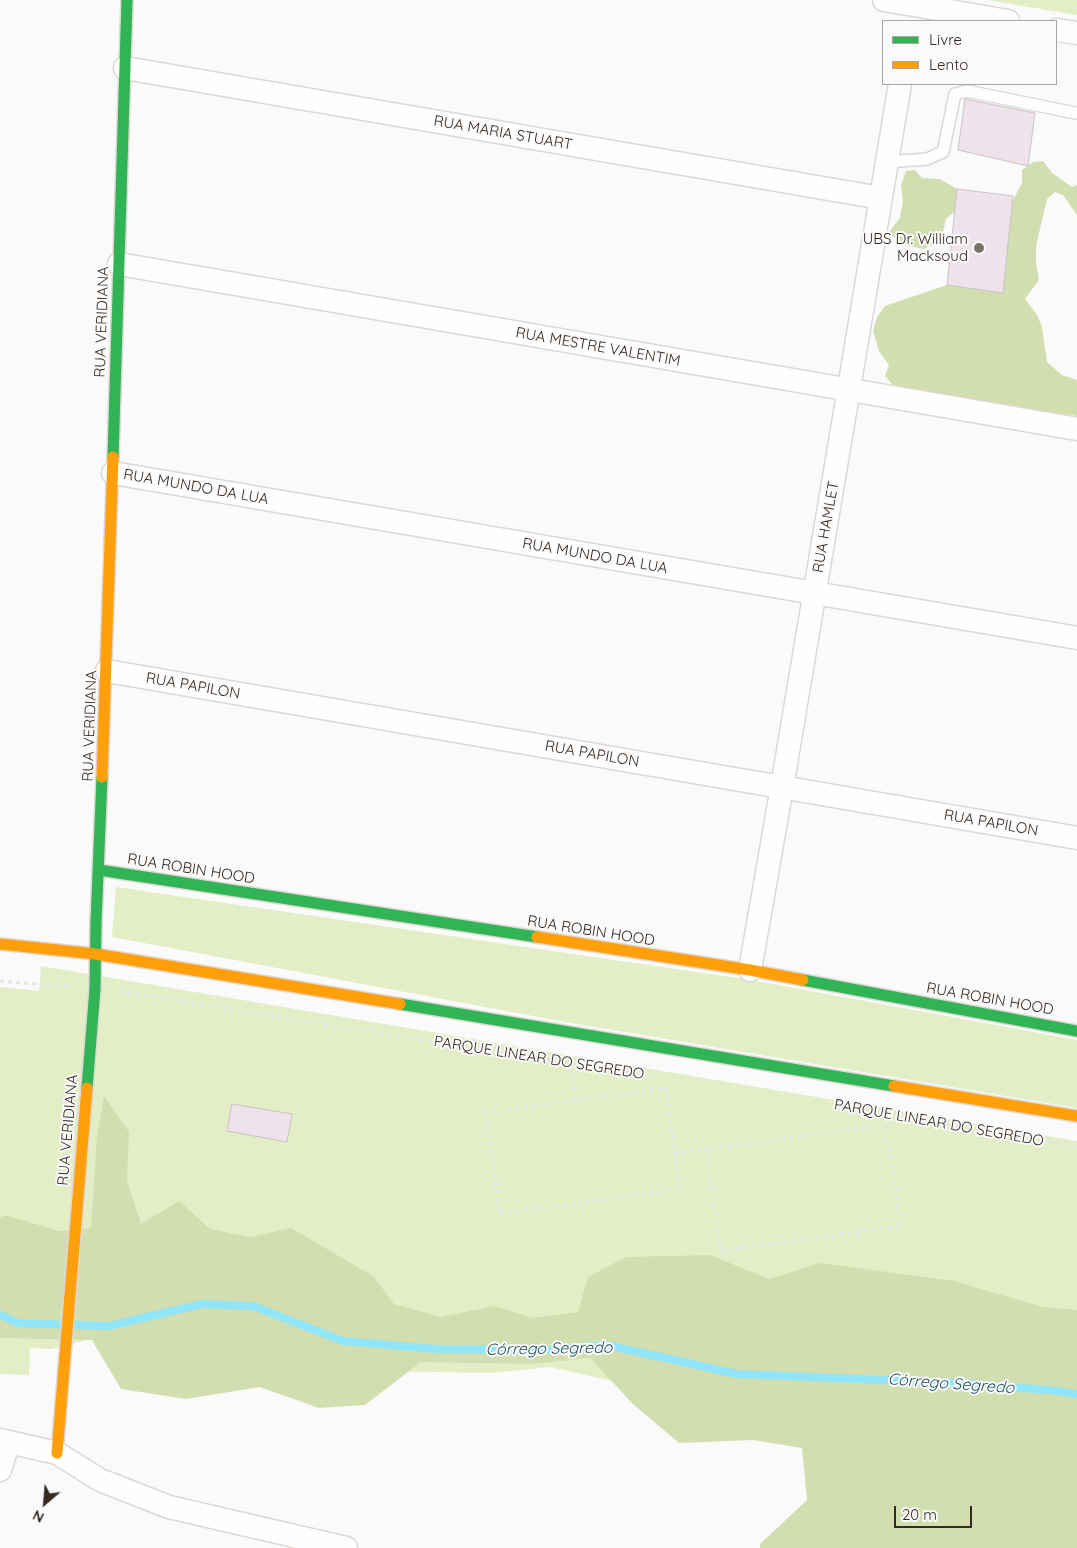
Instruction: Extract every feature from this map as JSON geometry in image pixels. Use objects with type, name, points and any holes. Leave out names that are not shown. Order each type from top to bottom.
[{"type":"street","name":"RUA VERIDIANA","points":[[57,1453],[95,988],[107,671],[127,0]]},
{"type":"street","points":[[884,0],[913,9],[1000,20]]},
{"type":"street","points":[[1057,30],[1077,33]]},
{"type":"street","name":"RUA MARIA STUART","points":[[125,68],[881,198]]},
{"type":"street","name":"RUA HAMLET","points":[[750,970],[900,85]]},
{"type":"street","name":"RUA MESTRE VALENTIM","points":[[119,264],[1077,429]]},
{"type":"street","name":"RUA MUNDO DA LUA","points":[[113,473],[1077,638]]},
{"type":"street","name":"RUA PAPILON","points":[[107,671],[1077,838]]},
{"type":"street","name":"RUA ROBIN HOOD","points":[[99,870],[750,970],[1077,1031]]},
{"type":"street","points":[[0,944],[95,954],[1077,1116]]},
{"type":"street","points":[[0,1470],[4,1441],[57,1453],[100,1480],[169,1507],[346,1548]]},
{"type":"lane","points":[[887,162],[927,159],[944,152],[955,94],[967,91],[1075,113]]},
{"type":"path","name":"PARQUE LINEAR DO SEGREDO","points":[[0,981],[132,992],[664,1077]]},
{"type":"path","points":[[564,1030],[576,1100]]},
{"type":"path","points":[[666,1088],[675,1153],[680,1189],[500,1214],[486,1112],[666,1088]]},
{"type":"path","name":"PARQUE LINEAR DO SEGREDO","points":[[904,1117],[1077,1146]]},
{"type":"path","points":[[675,1153],[886,1124],[901,1226],[721,1251],[706,1149]]},
{"type":"green space","points":[[987,0],[1077,0],[1077,15]]},
{"type":"green space","points":[[1043,161],[1052,173],[1072,187],[1077,185],[1077,215],[1063,195],[1055,192],[1047,199],[1036,246],[1039,280],[1025,299],[1037,315],[1042,327],[1047,362],[1062,375],[1077,380],[1077,418],[1074,415],[1031,414],[900,389],[892,384],[885,376],[889,365],[879,351],[873,331],[877,317],[885,306],[947,285],[1012,202],[1022,183],[1022,170],[1033,162]]},
{"type":"green space","points":[[915,170],[922,178],[940,179],[957,189],[955,211],[946,219],[941,240],[924,249],[904,245],[888,233],[900,218],[903,201],[901,185],[906,171]]},
{"type":"green space","points":[[116,887],[751,980],[1077,1040],[1077,1108],[565,1022],[112,937]]},
{"type":"green space","points":[[41,966],[1077,1141],[1077,1425],[679,1396],[550,1367],[491,1373],[380,1371],[143,1326],[51,1349],[30,1348],[29,1375],[0,1374],[0,987],[39,991]]},
{"type":"green space","points":[[104,1096],[129,1132],[127,1181],[141,1224],[179,1201],[210,1229],[250,1237],[291,1228],[373,1276],[394,1304],[441,1317],[495,1306],[533,1318],[578,1312],[588,1277],[626,1257],[710,1255],[769,1279],[820,1263],[954,1281],[1043,1307],[1077,1310],[1077,1548],[760,1548],[760,1544],[807,1500],[802,1448],[753,1440],[679,1443],[633,1404],[590,1358],[532,1364],[421,1362],[365,1405],[319,1408],[260,1387],[186,1399],[121,1389],[92,1340],[0,1338],[0,1218],[5,1215],[59,1231],[91,1228],[97,1136]]},
{"type":"building","points":[[965,99],[1035,113],[1028,166],[958,150]]},
{"type":"building","name":"UBS Dr. William Macksoud","points":[[957,189],[1013,196],[1003,293],[947,285]]},
{"type":"building","points":[[232,1104],[292,1114],[287,1142],[227,1131]]},
{"type":"waterway","name":"Córrego Segredo","points":[[0,1315],[18,1323],[109,1326],[201,1304],[253,1306],[343,1341],[437,1349],[549,1350],[607,1345],[737,1374],[960,1383],[1077,1394]]},
{"type":"traffic: fast","points":[[113,457],[127,0]]},
{"type":"traffic: fast","points":[[87,1088],[95,989],[102,777]]},
{"type":"traffic: fast","points":[[99,870],[537,937]]},
{"type":"traffic: fast","points":[[803,980],[1077,1031]]},
{"type":"traffic: fast","points":[[400,1004],[894,1086]]},
{"type":"traffic: slow","points":[[102,777],[113,457]]},
{"type":"traffic: slow","points":[[537,937],[803,980]]},
{"type":"traffic: slow","points":[[0,944],[95,954],[400,1004]]},
{"type":"traffic: slow","points":[[894,1086],[1077,1116]]},
{"type":"traffic: slow","points":[[57,1453],[87,1088]]},
{"type":"place","name":"UBS Dr. William Macksoud","points":[[979,248]]}]
